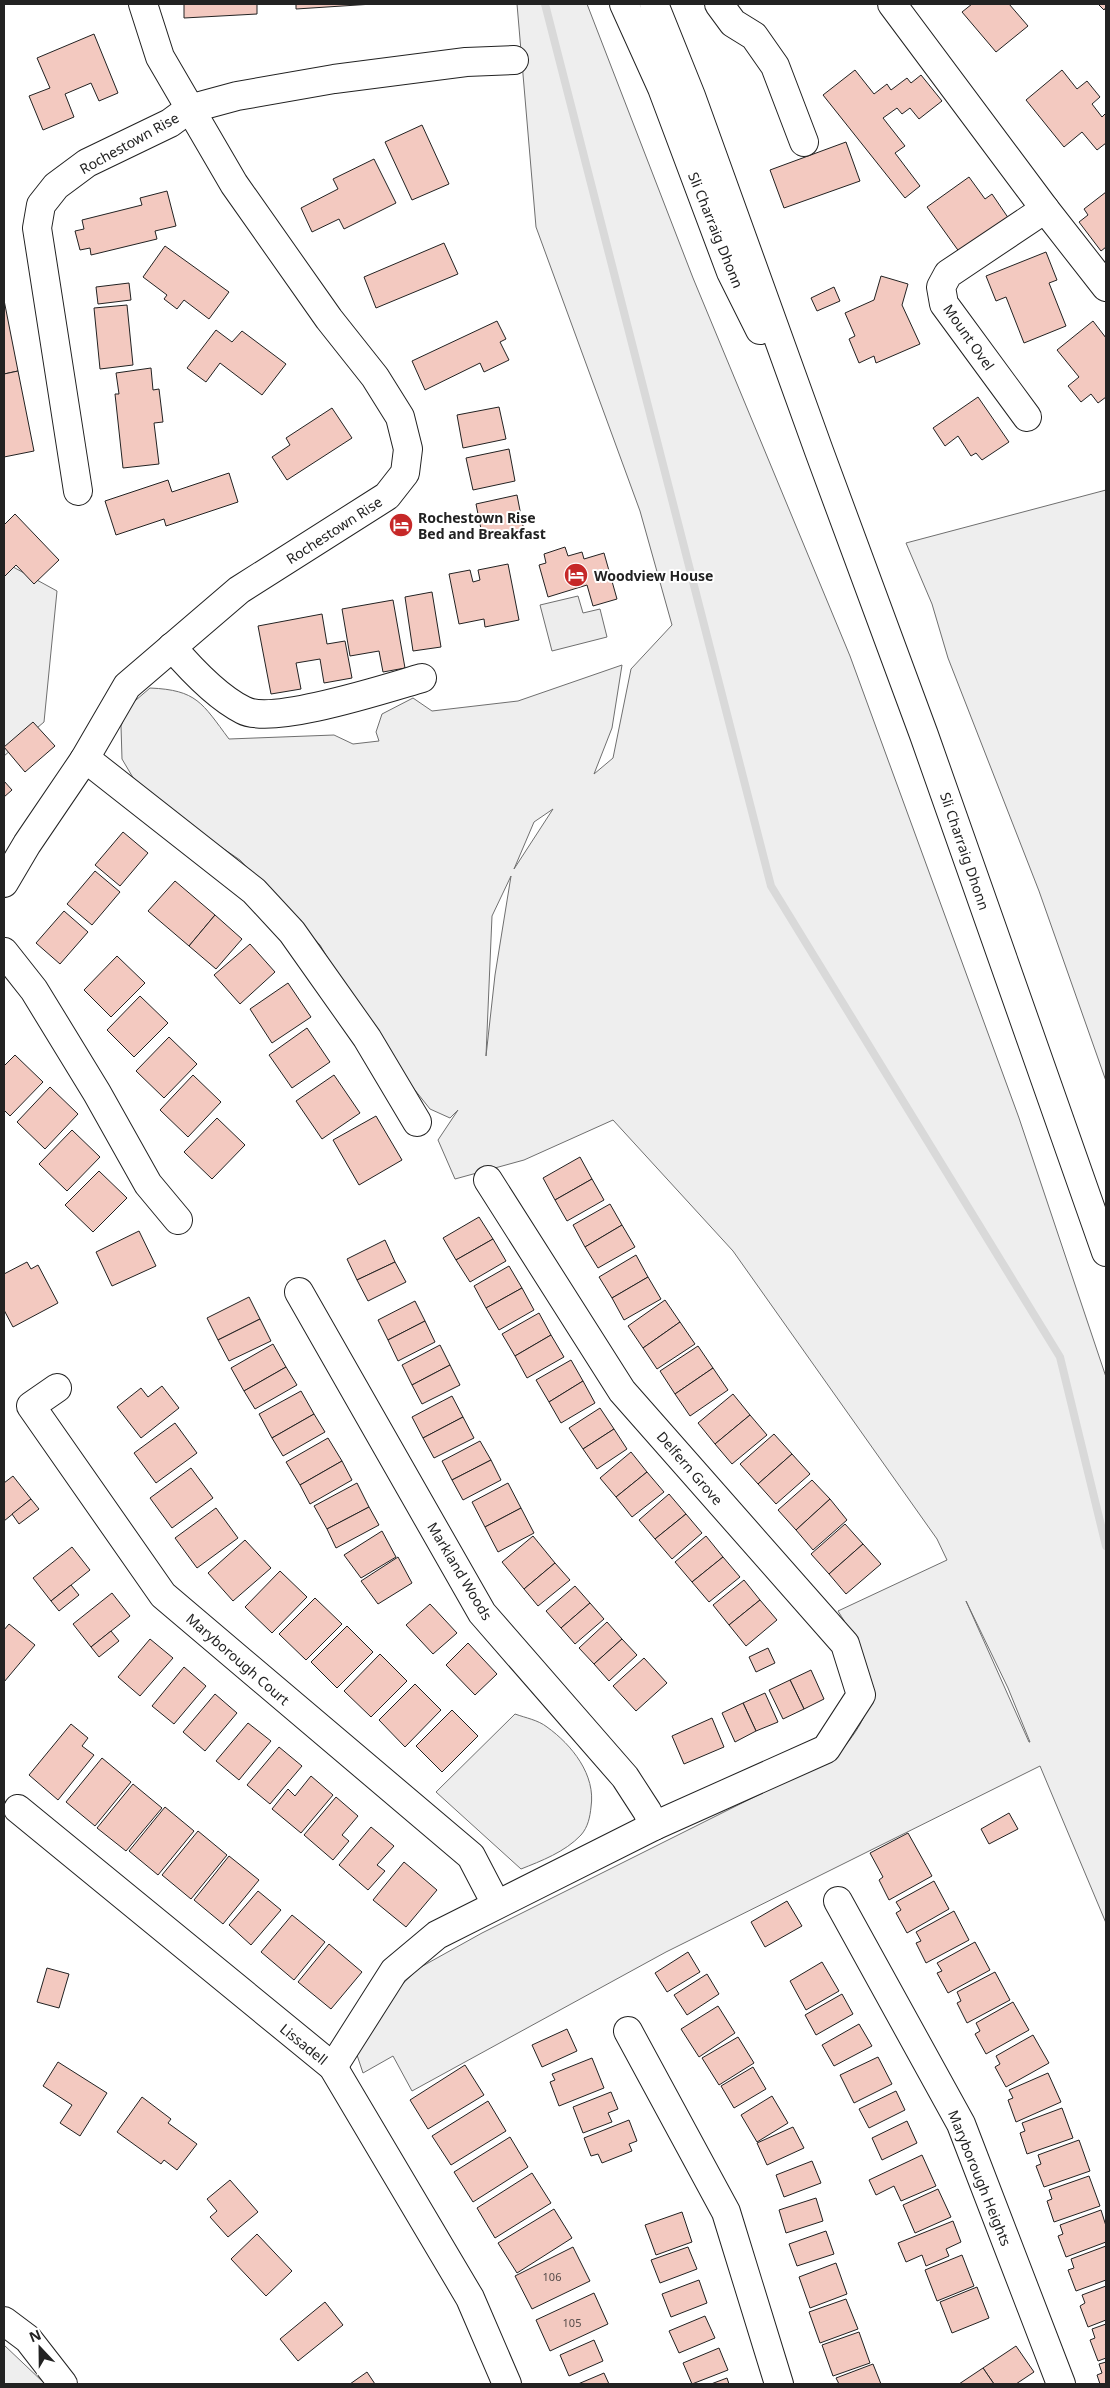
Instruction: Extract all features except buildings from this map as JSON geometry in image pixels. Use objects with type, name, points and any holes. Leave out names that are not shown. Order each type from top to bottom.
[{"type":"main road","name":"Rochestown Rise","points":[[4,883],[27,844],[84,760],[127,686],[239,590],[387,496],[405,473],[408,449],[400,417],[376,377],[329,319],[234,184],[160,57],[143,4]]},
{"type":"main road","name":"Sli Charraig Dhonn","points":[[624,4],[662,88],[731,272],[819,451]]},
{"type":"main road","name":"Sli Charraig Dhonn","points":[[654,4],[691,96],[924,735],[1106,1252]]},
{"type":"main road","points":[[719,4],[733,23],[754,36],[775,66],[804,142]]},
{"type":"main road","points":[[892,4],[1045,209],[1106,287]]},
{"type":"main road","name":"Rochestown Rise","points":[[78,491],[37,228],[41,205],[56,186],[87,163],[170,123],[189,109],[238,96],[334,79],[466,62],[514,60]]},
{"type":"main road","name":"Mount Ovel","points":[[1026,417],[944,304],[941,287],[948,274],[1045,209]]},
{"type":"main road","points":[[172,647],[195,674],[244,711],[264,715],[354,698],[422,678]]},
{"type":"main road","points":[[84,760],[95,766],[254,891],[292,932],[367,1038],[417,1122]]},
{"type":"main road","points":[[4,952],[34,990],[97,1093],[148,1184],[178,1220]]},
{"type":"main road","name":"Delfern Grove","points":[[488,1180],[622,1391],[846,1644],[861,1695],[826,1749],[654,1826]]},
{"type":"main road","name":"Markland Woods","points":[[299,1292],[482,1613],[625,1777],[647,1811],[654,1826]]},
{"type":"main road","name":"Maryborough Court","points":[[57,1388],[31,1406],[163,1595],[471,1856],[496,1904]]},
{"type":"main road","name":"Lissadell","points":[[18,1809],[332,2067],[470,2298],[507,2384]]},
{"type":"main road","points":[[332,2067],[394,1971],[437,1935],[654,1826]]},
{"type":"main road","name":"Maryborough Heights","points":[[838,1901],[961,2124],[1061,2384]]},
{"type":"main road","points":[[628,2031],[726,2212],[779,2384]]},
{"type":"main road","points":[[4,2321],[28,2340],[63,2384]]},
{"type":"shaded area","points":[[517,4],[587,4],[693,278],[850,656],[1019,1118],[1106,1377],[1106,1923],[1040,1766],[666,1952],[412,2091],[393,2056],[363,2073],[357,2055],[369,2027],[391,1995],[419,1968],[482,1933],[836,1756],[863,1718],[869,1702],[870,1685],[867,1668],[860,1651],[838,1611],[947,1560],[937,1539],[733,1251],[613,1120],[524,1160],[455,1179],[438,1140],[458,1110],[450,1118],[430,1109],[379,1045],[320,945],[240,860],[168,811],[135,781],[122,759],[121,726],[129,706],[150,688],[178,692],[197,701],[212,716],[229,739],[334,735],[353,744],[379,741],[376,732],[382,714],[413,698],[432,711],[518,701],[622,665],[612,728],[594,774],[613,758],[631,669],[672,625],[640,511],[536,227]],"holes":[[[553,809],[514,869],[534,822]],[[511,876],[495,975],[486,1056],[492,916]],[[966,1601],[1008,1688],[1029,1742]]]},
{"type":"shaded area","points":[[1106,490],[1106,1081],[1039,891],[948,658],[932,604],[906,543]]},
{"type":"shaded area","points":[[4,562],[57,591],[44,722],[4,756]]},
{"type":"shaded area","points":[[578,596],[583,613],[600,609],[607,637],[552,651],[540,605]]},
{"type":"shaded area","points":[[515,1714],[543,1725],[565,1743],[586,1772],[592,1795],[589,1818],[581,1835],[560,1851],[521,1869],[436,1792]]},
{"type":"shaded area","points":[[4,2345],[43,2382],[45,2384],[4,2384]]},
{"type":"waterway","points":[[545,4],[771,886],[1060,1357],[1106,1546]]},
{"type":"place","name":"Rochestown Rise Bed and Breakfast","points":[[401,525]]},
{"type":"place","name":"Woodview House","points":[[576,575]]}]
